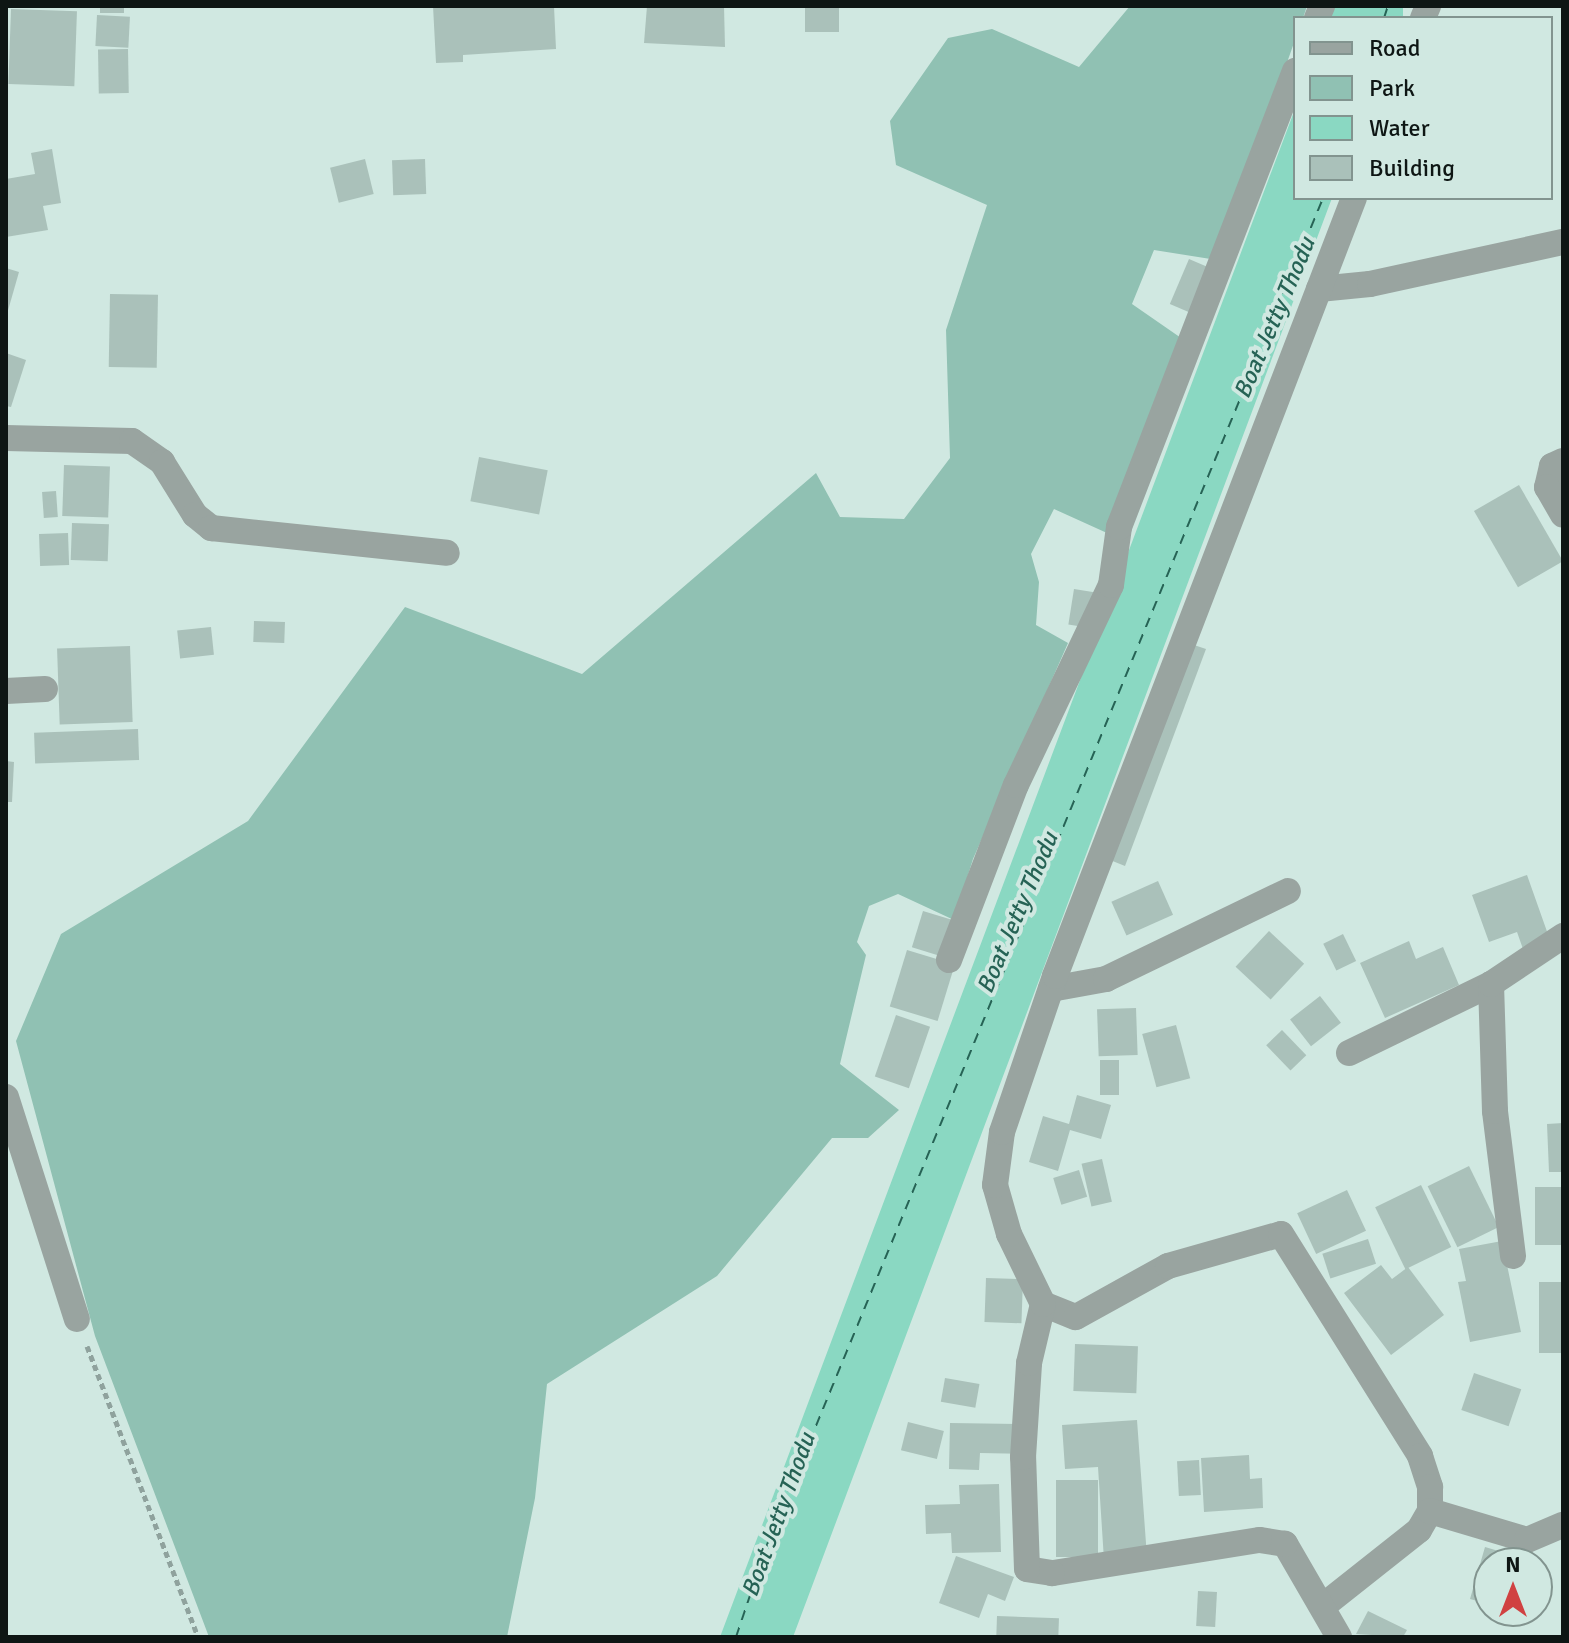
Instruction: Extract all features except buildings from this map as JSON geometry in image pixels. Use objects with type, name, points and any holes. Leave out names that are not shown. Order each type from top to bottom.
[{"type":"street","points":[[949,960],[1016,785],[1111,585],[1119,527],[1293,76]]},
{"type":"street","points":[[1339,1637],[1285,1544],[1259,1540],[1052,1573],[1027,1569],[1023,1457],[1029,1363],[1043,1304],[1009,1234],[995,1185],[1002,1132],[1051,989],[1353,200]]},
{"type":"street","points":[[1319,289],[1384,282],[1563,242]]},
{"type":"street","points":[[6,438],[132,441],[162,462],[195,515],[211,528],[447,553]]},
{"type":"street","points":[[1563,461],[1552,466],[1547,487],[1563,515]]},
{"type":"street","points":[[6,691],[45,689]]},
{"type":"street","points":[[1051,989],[1106,979],[1288,891]]},
{"type":"street","points":[[1349,1053],[1434,1006],[1491,984],[1563,936]]},
{"type":"street","points":[[1491,984],[1495,1111],[1513,1256]]},
{"type":"street","points":[[6,1097],[77,1319]]},
{"type":"street","points":[[1043,1304],[1076,1317],[1168,1266],[1281,1234],[1420,1456],[1430,1511],[1400,1548],[1323,1606]]},
{"type":"street","points":[[1430,1511],[1527,1540],[1563,1525]]},
{"type":"path","points":[[77,1319],[198,1637]]},
{"type":"green space","points":[[1130,6],[1307,6],[1304,16],[1293,16],[1293,46],[1217,260],[1154,250],[1132,304],[1184,340],[1107,533],[1054,509],[1031,554],[1039,582],[1036,625],[1068,643],[973,859],[954,920],[898,894],[869,906],[857,942],[866,955],[840,1064],[899,1110],[868,1138],[832,1138],[717,1276],[547,1384],[535,1498],[507,1637],[209,1637],[95,1336],[16,1041],[61,934],[248,821],[405,607],[582,674],[816,473],[840,517],[904,519],[950,458],[946,330],[987,205],[896,165],[890,121],[948,38],[992,29],[1079,67]]},
{"type":"water","points":[[1330,6],[1403,6],[1403,16],[1330,16]]},
{"type":"water","name":"Boat Jetty Thodu","points":[[1293,114],[1293,200],[1331,200],[793,1637],[720,1637]]},
{"type":"ferry route","points":[[1385,16],[1388,6]]},
{"type":"ferry route","points":[[736,1637],[768,1542],[1322,200]]}]
